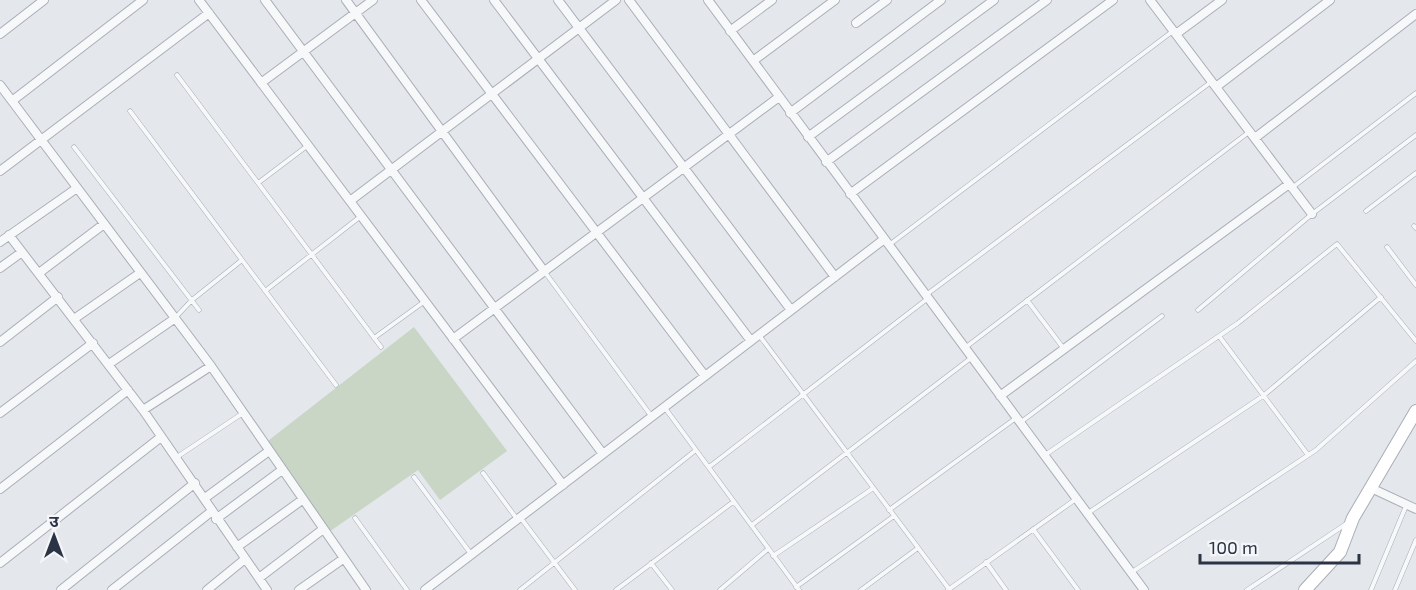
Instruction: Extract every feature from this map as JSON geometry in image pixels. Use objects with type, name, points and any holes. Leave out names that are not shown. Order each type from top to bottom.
[{"type":"street","points":[[0,34],[44,0]]},
{"type":"street","points":[[12,101],[143,0]]},
{"type":"street","points":[[199,0],[563,485]]},
{"type":"street","points":[[266,0],[603,454]]},
{"type":"street","points":[[346,0],[544,271]]},
{"type":"street","points":[[261,83],[373,0]]},
{"type":"street","points":[[421,0],[705,376]]},
{"type":"street","points":[[494,0],[643,198],[755,338]]},
{"type":"street","points":[[558,0],[791,310]]},
{"type":"street","points":[[350,201],[616,0]]},
{"type":"street","points":[[629,0],[835,277]]},
{"type":"street","points":[[708,0],[1144,590]]},
{"type":"street","points":[[730,31],[772,0]]},
{"type":"street","points":[[753,61],[835,0]]},
{"type":"street","points":[[856,23],[887,0]]},
{"type":"street","points":[[790,113],[942,0]]},
{"type":"street","points":[[808,137],[994,0]]},
{"type":"street","points":[[826,162],[1047,0]]},
{"type":"street","points":[[850,194],[1113,0]]},
{"type":"street","points":[[1150,0],[1312,214]]},
{"type":"street","points":[[1175,33],[1222,0]]},
{"type":"street","points":[[1214,84],[1330,0]]},
{"type":"street","points":[[0,171],[43,142],[209,13]]},
{"type":"street","points":[[1252,135],[1416,14]]},
{"type":"street","points":[[0,85],[3,95],[12,101],[211,366],[322,530],[366,590]]},
{"type":"street","points":[[453,339],[778,96]]},
{"type":"street","points":[[1000,396],[1291,186]]},
{"type":"street","points":[[0,242],[77,189]]},
{"type":"street","points":[[39,273],[104,224]]},
{"type":"street","points":[[9,235],[143,410],[267,590]]},
{"type":"street","points":[[425,590],[791,310],[886,243]]},
{"type":"street","points":[[0,268],[22,252]]},
{"type":"street","points":[[74,319],[140,273]]},
{"type":"street","points":[[0,342],[58,297]]},
{"type":"street","points":[[109,364],[174,319]]},
{"type":"street","points":[[0,413],[93,343]]},
{"type":"street","points":[[143,410],[211,366]]},
{"type":"street","points":[[0,489],[128,390]]},
{"type":"street","points":[[1305,590],[1340,552],[1353,518],[1416,411]]},
{"type":"street","points":[[0,563],[161,436]]},
{"type":"street","points":[[205,498],[269,451]]},
{"type":"street","points":[[112,590],[214,515],[282,470]]},
{"type":"street","points":[[61,590],[195,483]]},
{"type":"street","points":[[1371,488],[1416,509]]},
{"type":"street","points":[[237,547],[302,500]]},
{"type":"street","points":[[259,578],[322,530]]},
{"type":"street","points":[[207,590],[245,559]]},
{"type":"street","points":[[300,590],[343,559]]},
{"type":"lane","points":[[886,243],[1175,33]]},
{"type":"lane","points":[[177,75],[381,347]]},
{"type":"lane","points":[[709,467],[926,297],[1214,84]]},
{"type":"lane","points":[[1291,186],[1416,93]]},
{"type":"lane","points":[[130,111],[336,386]]},
{"type":"lane","points":[[964,348],[1252,135]]},
{"type":"lane","points":[[1198,310],[1312,214],[1416,135]]},
{"type":"lane","points":[[258,183],[308,145]]},
{"type":"lane","points":[[74,147],[199,310]]},
{"type":"lane","points":[[1366,211],[1416,173]]},
{"type":"lane","points":[[265,291],[361,216]]},
{"type":"lane","points":[[1045,455],[1219,336],[1337,244],[1416,341]]},
{"type":"lane","points":[[1387,247],[1416,285]]},
{"type":"lane","points":[[174,319],[192,300],[242,260]]},
{"type":"lane","points":[[544,271],[652,417]]},
{"type":"lane","points":[[1088,513],[1263,396],[1381,297]]},
{"type":"lane","points":[[1027,300],[1064,349]]},
{"type":"lane","points":[[374,338],[425,301]]},
{"type":"lane","points":[[890,510],[1162,316]]},
{"type":"lane","points":[[1219,336],[1308,455]]},
{"type":"lane","points":[[755,338],[803,394],[948,590],[1077,498]]},
{"type":"lane","points":[[752,525],[972,358]]},
{"type":"lane","points":[[1131,573],[1308,455],[1416,361]]},
{"type":"lane","points":[[664,408],[797,588],[894,516]]},
{"type":"lane","points":[[176,457],[243,413]]},
{"type":"lane","points":[[520,590],[696,450]]},
{"type":"lane","points":[[483,473],[575,590]]},
{"type":"lane","points":[[414,477],[472,554]]},
{"type":"lane","points":[[773,556],[872,489]]},
{"type":"lane","points":[[616,590],[733,502]]},
{"type":"lane","points":[[1371,590],[1407,506]]},
{"type":"lane","points":[[355,518],[406,590]]},
{"type":"lane","points":[[1247,590],[1353,518]]},
{"type":"lane","points":[[1033,529],[1078,590]]},
{"type":"lane","points":[[1395,590],[1416,540]]},
{"type":"lane","points":[[861,590],[918,548]]},
{"type":"lane","points":[[720,590],[768,549]]},
{"type":"lane","points":[[986,562],[1006,590]]},
{"type":"lane","points":[[651,563],[672,590]]},
{"type":"lane","points":[[957,583],[962,590]]},
{"type":"green space","points":[[414,327],[507,451],[440,500],[418,470],[326,534],[264,444]]}]
